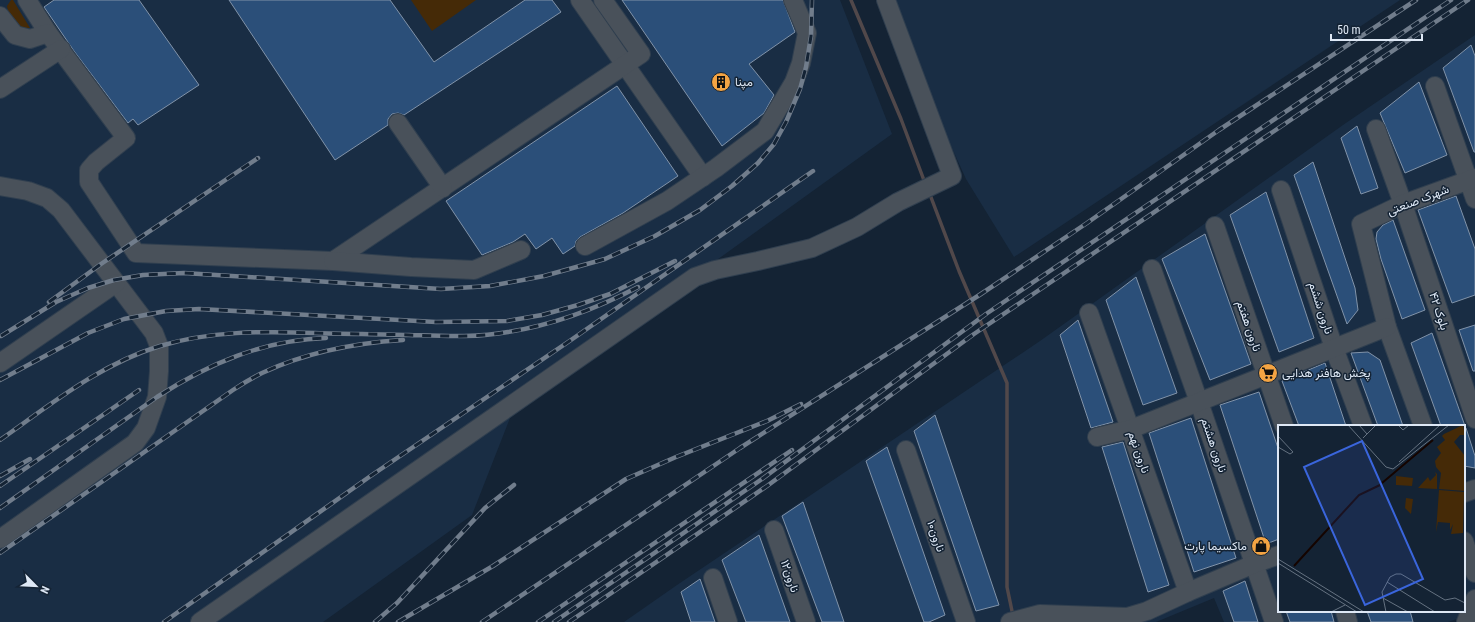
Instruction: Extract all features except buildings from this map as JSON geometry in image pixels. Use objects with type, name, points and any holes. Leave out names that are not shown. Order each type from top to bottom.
[{"type":"street","points":[[580,0],[703,177]]},
{"type":"street","points":[[333,261],[641,54],[603,0]]},
{"type":"street","points":[[585,246],[667,201],[703,177],[765,131],[794,82],[801,63],[807,33],[793,0]]},
{"type":"street","points":[[200,622],[696,277],[715,270],[812,248],[857,227],[898,202],[952,176],[886,0]]},
{"type":"street","points":[[31,2],[48,33],[126,138],[96,162],[89,170],[89,182],[136,253],[333,261],[474,270],[522,250]]},
{"type":"street","points":[[0,16],[15,34],[30,39],[48,33]]},
{"type":"street","points":[[0,89],[61,49]]},
{"type":"street","points":[[1435,86],[1472,179],[1475,199]]},
{"type":"street","points":[[398,123],[443,188]]},
{"type":"street","name":"بلوک ۴۲","points":[[1376,129],[1403,204],[1475,419]]},
{"type":"street","name":"شهرک صنعتی","points":[[1388,327],[1361,224],[1403,204],[1472,179]]},
{"type":"street","points":[[0,186],[28,191],[47,198],[61,210],[154,333],[159,346],[157,397],[146,428],[135,443],[0,539]]},
{"type":"street","name":"نارون ششم","points":[[1281,190],[1334,348],[1363,425]]},
{"type":"street","name":"نارون هفتم","points":[[1215,226],[1284,425]]},
{"type":"street","name":"نارون هشتم","points":[[1152,269],[1274,622]]},
{"type":"street","points":[[0,363],[116,283]]},
{"type":"street","name":"نارون نهم","points":[[1090,313],[1188,592]]},
{"type":"street","points":[[1097,437],[1131,429],[1388,327],[1423,425]]},
{"type":"street","name":"نارون۱۰","points":[[906,450],[966,622]]},
{"type":"street","points":[[1465,493],[1475,489]]},
{"type":"street","name":"نارون۱۲","points":[[774,530],[806,622]]},
{"type":"street","points":[[1465,544],[1475,573]]},
{"type":"street","points":[[1010,622],[1040,614],[1127,617],[1146,611],[1254,564],[1278,555]]},
{"type":"street","points":[[713,578],[728,622]]},
{"type":"street","points":[[1466,622],[1475,599]]},
{"type":"street","points":[[1345,612],[1348,622]]},
{"type":"shaded area","points":[[0,0],[840,0],[892,134],[714,262],[519,395],[472,515],[323,622],[0,622]]},
{"type":"shaded area","points":[[11,0],[13,0],[30,28],[21,29],[10,21],[7,6]]},
{"type":"shaded area","points":[[411,0],[476,0],[432,31]]},
{"type":"shaded area","points":[[885,0],[1400,0],[1014,257],[966,179]]},
{"type":"shaded area","points":[[1475,35],[1475,613],[1448,622],[1224,622],[1214,598],[1156,622],[624,622],[1040,341],[1343,125]]},
{"type":"waterway","points":[[851,0],[901,119],[925,183]]},
{"type":"waterway","points":[[929,192],[959,271],[1007,383],[1007,587],[1012,611]]},
{"type":"railway","points":[[1,336],[56,302],[88,288],[114,280],[143,275],[184,273],[441,289],[490,286],[544,276],[605,259],[655,236],[700,210],[732,186],[758,163],[774,144],[786,122],[800,89],[806,67],[811,36],[812,0]]},
{"type":"railway","points":[[482,622],[740,448],[981,294],[1087,223],[1219,130],[1416,0]]},
{"type":"railway","points":[[554,622],[762,479],[986,314],[1451,0]]},
{"type":"railway","points":[[569,622],[767,486],[974,334],[1468,0]]},
{"type":"railway","points":[[49,302],[101,264],[258,158]]},
{"type":"railway","points":[[164,622],[372,475],[571,340],[813,171]]},
{"type":"railway","points":[[0,380],[88,333],[124,319],[166,311],[199,309],[436,322],[507,321],[542,315],[610,294],[675,261]]},
{"type":"railway","points":[[0,440],[96,374],[138,354],[179,341],[198,337],[256,332],[446,336],[496,334],[542,325],[575,315],[638,287]]},
{"type":"railway","points":[[0,508],[157,397],[196,374],[216,364],[258,349],[280,343],[326,338]]},
{"type":"railway","points":[[0,553],[233,390],[258,375],[296,359],[313,354],[367,343],[403,340]]},
{"type":"railway","points":[[0,486],[139,390]]},
{"type":"railway","points":[[398,622],[493,566],[626,479],[676,457],[767,421],[801,404]]},
{"type":"railway","points":[[538,622],[792,450]]},
{"type":"railway","points":[[0,476],[30,459]]},
{"type":"railway","points":[[375,622],[397,603],[485,508],[514,485]]},
{"type":"place","name":"مپنا","points":[[721,82]]},
{"type":"place","name":"پخش هافنر هدایی","points":[[1268,373]]},
{"type":"place","name":"ماکسیما پارت","points":[[1261,546]]}]
